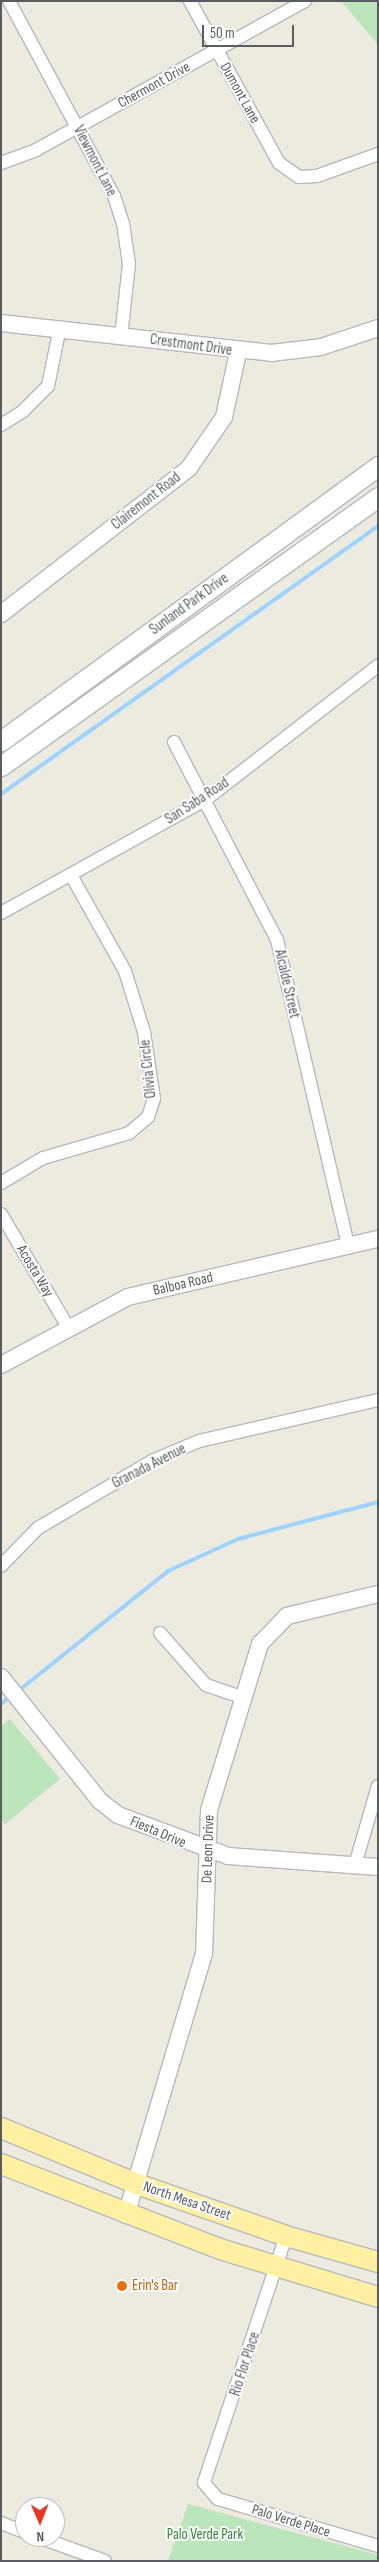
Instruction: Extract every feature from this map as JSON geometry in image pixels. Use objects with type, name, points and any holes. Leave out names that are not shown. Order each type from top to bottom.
[{"type":"main road","name":"Sunland Park Drive","points":[[1,741],[378,466]]},
{"type":"main road","name":"Sunland Park Drive","points":[[1,766],[378,497]]},
{"type":"main road","name":"North Mesa Street","points":[[1,2128],[137,2184],[286,2236],[378,2262]]},
{"type":"main road","points":[[1,2164],[126,2215],[276,2268],[378,2297]]},
{"type":"street","name":"Viewmont Lane","points":[[9,1],[78,127],[123,223],[129,264],[121,336]]},
{"type":"street","name":"Dumont Lane","points":[[190,1],[279,163],[298,177],[317,176],[378,154]]},
{"type":"street","name":"Chermont Drive","points":[[1,163],[78,127],[304,1]]},
{"type":"street","name":"Crestmont Drive","points":[[1,323],[60,327],[238,352],[321,347],[378,328]]},
{"type":"street","points":[[1,425],[39,398],[48,386],[60,327]]},
{"type":"street","name":"Clairemont Road","points":[[1,614],[189,468],[224,417],[238,352]]},
{"type":"street","name":"San Saba Road","points":[[1,913],[205,800],[378,666]]},
{"type":"street","name":"Alcalde Street","points":[[174,742],[276,940],[348,1246]]},
{"type":"street","name":"Olivia Circle","points":[[1,1183],[49,1155],[129,1133],[148,1117],[154,1099],[144,1032],[126,971],[71,875]]},
{"type":"street","name":"Acosta Way","points":[[1,1214],[68,1327]]},
{"type":"street","name":"Balboa Road","points":[[1,1365],[68,1327],[128,1297],[378,1238]]},
{"type":"street","name":"Granada Avenue","points":[[1,1566],[38,1528],[154,1460],[199,1441],[378,1400]]},
{"type":"street","name":"De Leon Drive","points":[[126,2215],[137,2184],[204,1954],[206,1851],[209,1810],[260,1644],[273,1626],[287,1616],[378,1594]]},
{"type":"street","points":[[160,1633],[206,1685],[243,1698]]},
{"type":"street","name":"Fiesta Drive","points":[[6,1683],[100,1802],[118,1815],[206,1851],[378,1866]]},
{"type":"street","points":[[354,1865],[378,1786]]},
{"type":"street","name":"Rio Flor Place","points":[[207,2490],[204,2476],[286,2236]]},
{"type":"street","name":"Palo Verde Place","points":[[207,2490],[218,2499],[378,2546]]},
{"type":"street","points":[[1,2524],[15,2529]]},
{"type":"street","points":[[65,2547],[105,2561]]},
{"type":"green space","points":[[378,1],[378,45],[342,2]]},
{"type":"green space","points":[[10,1719],[60,1779],[5,1824],[1,1819],[1,1726]]},
{"type":"green space","name":"Palo Verde Park","points":[[188,2504],[378,2555],[378,2561],[168,2561]]},
{"type":"waterway","points":[[1,794],[378,526]]},
{"type":"waterway","points":[[17,1692],[168,1571],[238,1539],[378,1502]]},
{"type":"waterway","points":[[1,1704],[11,1696]]},
{"type":"place","name":"Erin's Bar","points":[[122,2286]]}]
